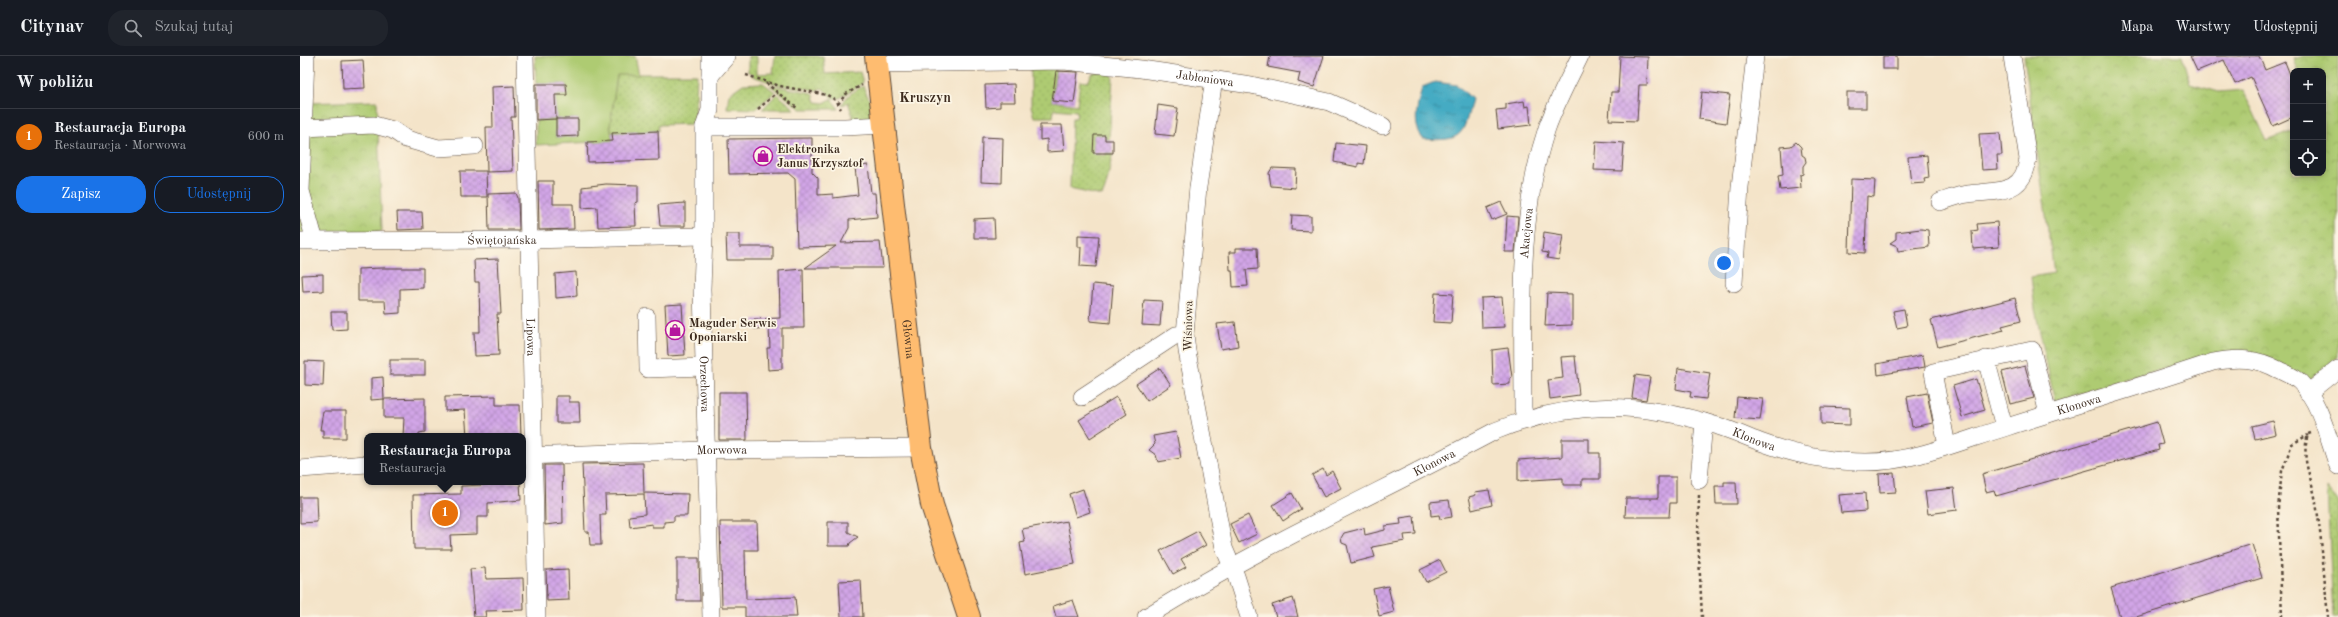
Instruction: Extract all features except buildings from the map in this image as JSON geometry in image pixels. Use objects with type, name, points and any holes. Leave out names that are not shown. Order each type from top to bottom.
[{"type":"main road","name":"Główna","points":[[876,60],[921,448],[932,505],[969,617]]},
{"type":"street","points":[[306,56],[302,128],[301,191],[307,241]]},
{"type":"street","name":"Lipowa","points":[[524,56],[528,240],[528,456],[537,617]]},
{"type":"street","name":"Orzechowa","points":[[710,56],[710,110],[704,127],[704,236],[702,289],[711,617]]},
{"type":"street","points":[[710,76],[726,56]]},
{"type":"street","name":"Akacjowa","points":[[1526,419],[1523,408],[1524,266],[1534,180],[1547,128],[1580,56]]},
{"type":"street","points":[[1734,283],[1740,187],[1756,56]]},
{"type":"street","points":[[1940,202],[1966,194],[2007,190],[2019,183],[2026,172],[2028,159],[2012,56]]},
{"type":"street","name":"Jabłoniowa","points":[[876,60],[1064,61],[1214,79],[1329,102],[1383,126]]},
{"type":"street","name":"Wiśniowa","points":[[1214,79],[1198,187],[1185,334],[1224,548],[1249,617]]},
{"type":"street","points":[[302,128],[374,125],[393,130],[406,140],[438,148],[475,146]]},
{"type":"street","points":[[704,127],[837,127],[884,125]]},
{"type":"street","name":"Świętojańska","points":[[307,241],[528,240],[704,236]]},
{"type":"street","points":[[647,317],[648,369],[704,368]]},
{"type":"street","points":[[1082,397],[1176,335],[1185,334]]},
{"type":"street","points":[[1947,446],[1933,372],[2032,350],[2048,414]]},
{"type":"street","name":"Klonowa","points":[[1146,617],[1232,569],[1495,431],[1526,419],[1575,409],[1624,406],[1704,422],[1787,450],[1827,459],[1865,462],[1886,461],[1947,446],[2213,362],[2233,358],[2259,360],[2299,381],[2308,393],[2324,427],[2338,466]]},
{"type":"street","points":[[1986,359],[2004,428]]},
{"type":"street","points":[[2308,393],[2338,369]]},
{"type":"street","points":[[1699,480],[1704,422]]},
{"type":"street","name":"Morwowa","points":[[528,456],[706,450],[921,448]]},
{"type":"street","points":[[300,469],[364,464]]},
{"type":"path","points":[[746,75],[764,81],[827,95],[838,104],[841,109]]},
{"type":"path","points":[[764,81],[798,109]]},
{"type":"path","points":[[838,104],[846,94],[865,84]]},
{"type":"path","points":[[758,109],[778,92]]},
{"type":"path","points":[[2282,617],[2278,508],[2282,471],[2292,444],[2308,434],[2324,427]]},
{"type":"path","points":[[2308,434],[2304,449],[2307,473],[2314,496],[2328,617]]},
{"type":"path","points":[[1699,480],[1698,536],[1702,617]]},
{"type":"green space","points":[[535,56],[635,56],[639,75],[617,75],[610,126],[613,141],[536,145],[536,120],[556,119],[555,95],[566,95],[566,84],[536,84]],"holes":[[[556,119],[578,119],[578,136],[556,137]]]},
{"type":"green space","points":[[748,56],[757,56],[757,74],[773,73],[775,56],[823,56],[825,74],[860,72],[863,83],[840,98],[833,98],[822,88],[817,90],[780,85],[752,76],[753,74],[748,72]]},
{"type":"green space","points":[[2024,56],[2182,56],[2190,84],[2219,92],[2243,90],[2267,141],[2290,132],[2290,176],[2326,176],[2326,68],[2298,68],[2294,59],[2304,56],[2338,56],[2338,357],[2308,381],[2232,354],[2137,375],[2055,402],[2035,309],[2031,277],[2054,273]]},
{"type":"green space","points":[[1056,66],[1052,101],[1077,105],[1080,81],[1088,82],[1092,74],[1097,72],[1111,72],[1113,76],[1109,140],[1105,140],[1105,135],[1094,135],[1093,153],[1105,156],[1106,153],[1113,153],[1106,187],[1102,196],[1070,189],[1072,118],[1076,118],[1077,111],[1054,109],[1053,117],[1034,117],[1031,106],[1031,68]]},
{"type":"green space","points":[[617,74],[697,74],[695,124],[659,125],[658,131],[612,133],[610,126]]},
{"type":"green space","points":[[763,83],[775,92],[756,109],[727,108],[729,94],[743,84]]},
{"type":"green space","points":[[770,85],[813,93],[816,102],[824,103],[831,99],[839,109],[801,109]]},
{"type":"green space","points":[[863,86],[870,101],[871,118],[855,123],[848,102],[842,106],[843,102],[848,96]]},
{"type":"green space","points":[[777,94],[795,109],[762,109]]},
{"type":"green space","points":[[377,101],[382,231],[300,235],[300,103]]},
{"type":"green space","points":[[2327,488],[2338,501],[2338,617],[2333,617]]},
{"type":"water","points":[[1435,82],[1457,85],[1472,99],[1466,121],[1460,134],[1447,139],[1423,139],[1417,127],[1417,108],[1422,87]]},
{"type":"place","name":"Elektronika Janus Krzysztof","points":[[763,156]]},
{"type":"place","name":"Maguder Serwis Oponiarski","points":[[675,330]]},
{"type":"place","name":"Restauracja Europa","points":[[445,513]]},
{"type":"district","name":"Kruszyn","points":[[925,97]]}]
